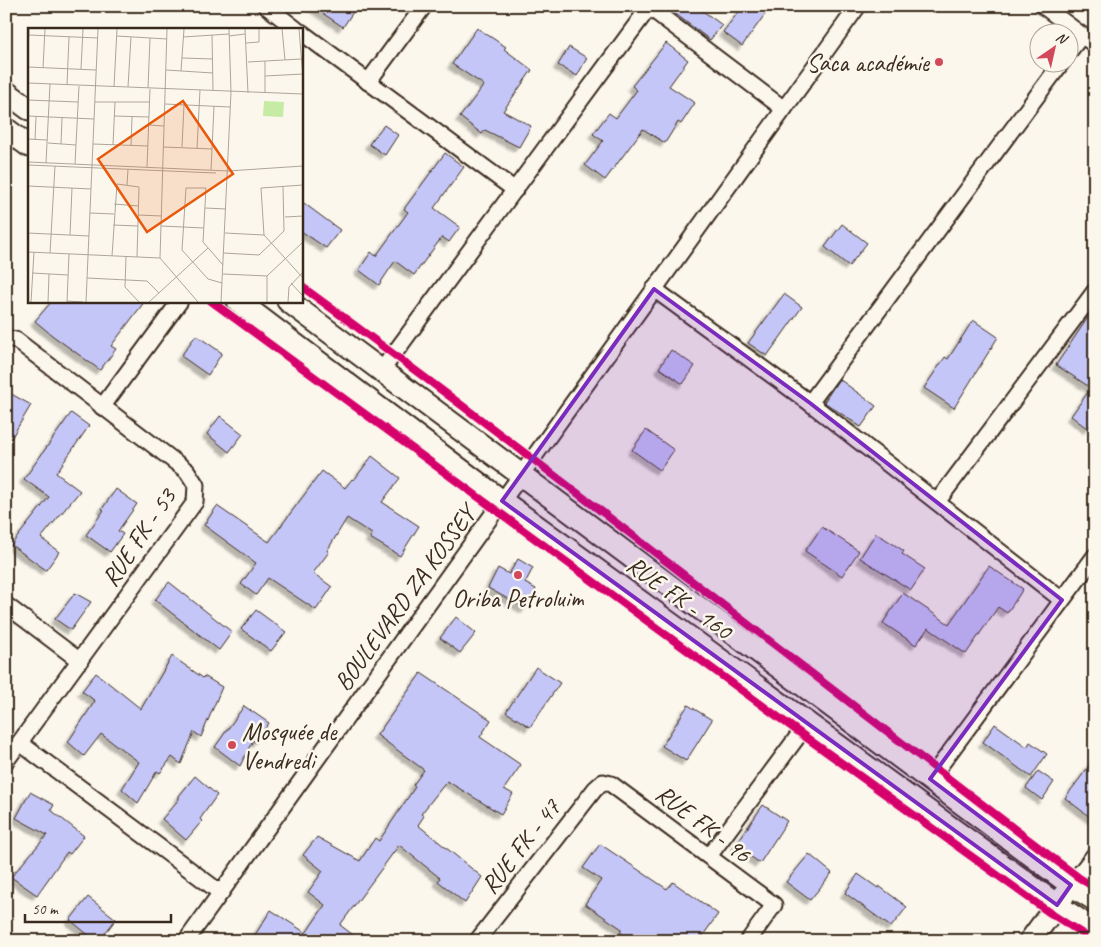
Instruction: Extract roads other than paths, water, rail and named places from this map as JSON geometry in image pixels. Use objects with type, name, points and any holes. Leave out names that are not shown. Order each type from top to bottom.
[{"type":"main road","points":[[6,92],[28,108]]},
{"type":"main road","points":[[6,129],[28,145]]},
{"type":"main road","name":"RUE FK - 160","points":[[239,302],[502,501],[806,724],[1057,906],[1095,931]]},
{"type":"main road","name":"RUE FK - 160","points":[[289,302],[1071,885],[1095,900]]},
{"type":"main road","points":[[1030,941],[1071,885]]},
{"type":"street","points":[[266,6],[295,28]]},
{"type":"street","points":[[368,82],[424,6]]},
{"type":"street","name":"BOULEVARD ZA KOSSEY","points":[[186,941],[858,6]]},
{"type":"street","points":[[1043,6],[1095,45]]},
{"type":"street","points":[[382,370],[650,7],[784,109]]},
{"type":"street","points":[[302,33],[515,190]]},
{"type":"street","points":[[1078,40],[1082,35]]},
{"type":"street","points":[[810,403],[1055,72]]},
{"type":"street","points":[[654,289],[810,403],[1062,600]]},
{"type":"street","points":[[937,502],[1095,290]]},
{"type":"street","points":[[102,407],[179,302]]},
{"type":"street","name":"RUE FK - 53","points":[[6,338],[16,340],[187,472],[196,485],[195,502],[6,761]]},
{"type":"street","points":[[930,779],[1095,556]]},
{"type":"street","points":[[6,605],[80,660]]},
{"type":"street","points":[[708,856],[806,724]]},
{"type":"street","points":[[20,743],[221,893]]},
{"type":"street","name":"RUE FK - 96","points":[[603,782],[612,784],[774,905],[748,941]]},
{"type":"street","name":"RUE FK - 47","points":[[476,941],[595,789],[603,782]]},
{"type":"street","points":[[1071,885],[1095,854]]},
{"type":"place","name":"Saca académie","points":[[939,62]]},
{"type":"place","name":"Oriba Petroluim","points":[[518,575]]},
{"type":"place","name":"Mosquée de Vendredi","points":[[232,745]]}]
